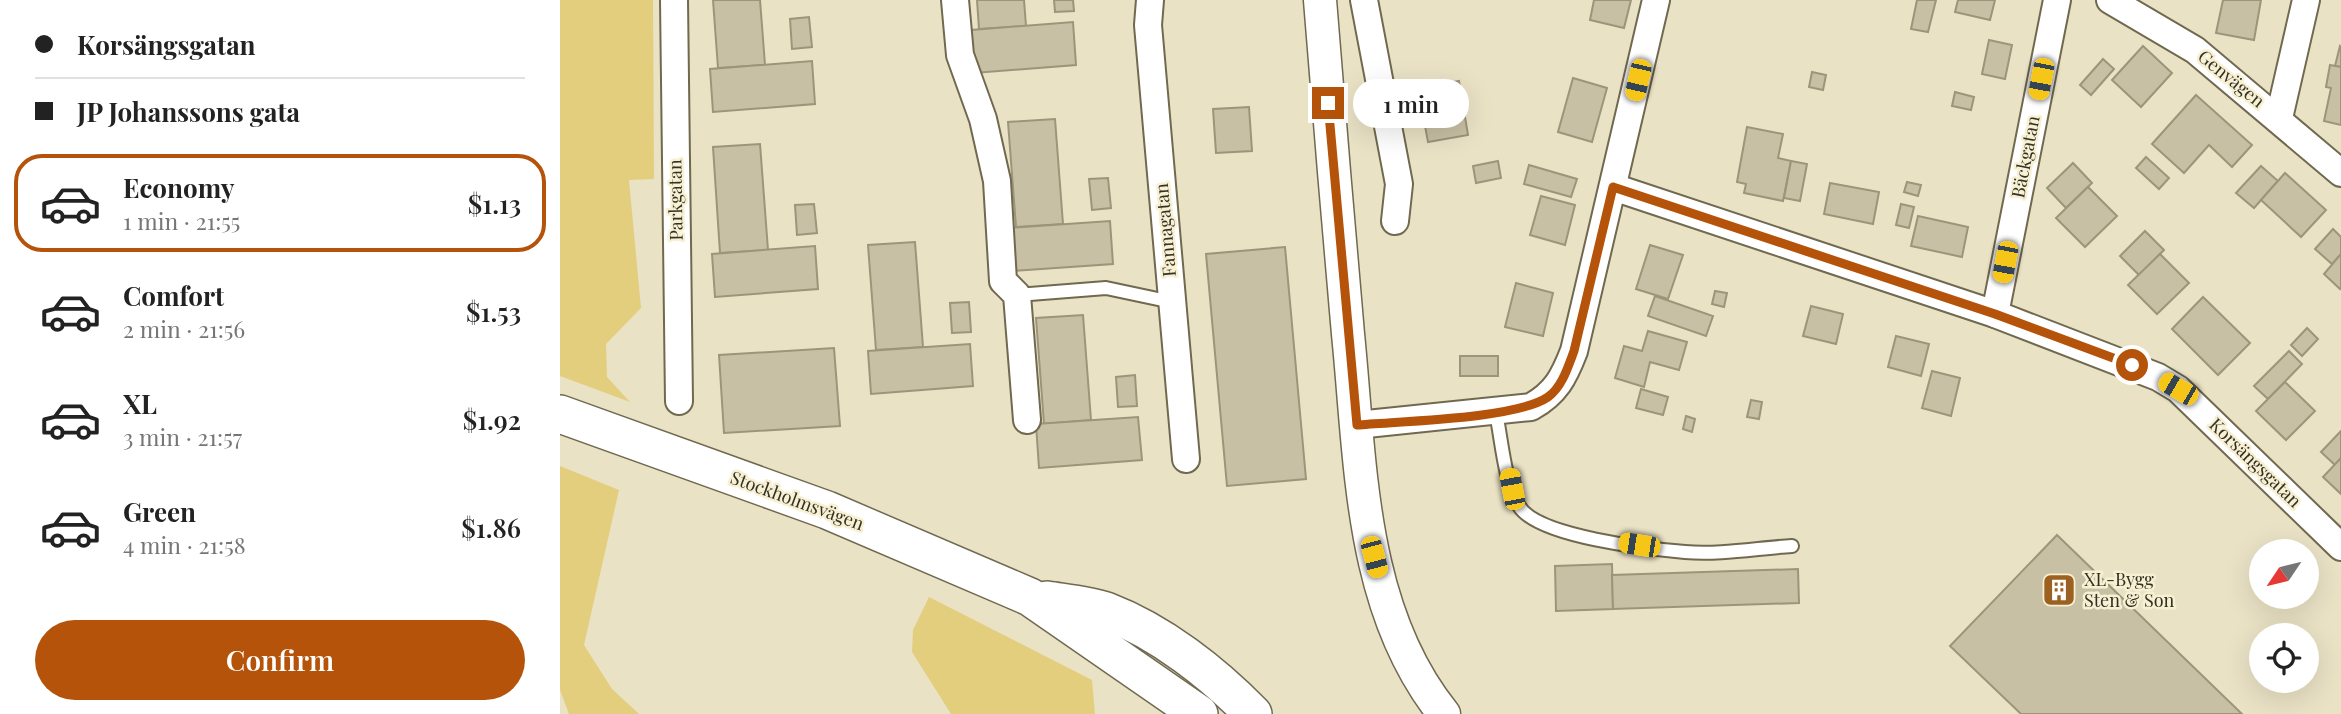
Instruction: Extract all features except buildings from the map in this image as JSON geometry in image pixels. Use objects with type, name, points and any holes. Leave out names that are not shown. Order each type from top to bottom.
[{"type":"main road","name":"Stockholmsvägen","points":[[560,414],[827,510],[1030,597],[1199,714]]},
{"type":"main road","name":"Stockholmsvägen","points":[[1030,597],[1105,611],[1130,624],[1166,643],[1230,691],[1253,714]]},
{"type":"street","name":"Parkgatan","points":[[674,0],[679,401]]},
{"type":"street","points":[[955,0],[960,55],[983,119],[997,181],[1003,281],[1017,295],[1027,420]]},
{"type":"street","name":"Fannagatan","points":[[1150,0],[1148,25],[1185,459]]},
{"type":"street","points":[[1320,0],[1369,540],[1401,644],[1418,680],[1444,714]]},
{"type":"street","points":[[1364,0],[1399,184],[1395,221]]},
{"type":"street","points":[[1357,425],[1496,413],[1531,407],[1550,396],[1564,377],[1574,351],[1656,0]]},
{"type":"street","name":"Bäckgatan","points":[[1995,314],[2057,0]]},
{"type":"street","name":"Genvägen","points":[[2110,0],[2195,50],[2279,118],[2341,173]]},
{"type":"street","points":[[2279,118],[2306,0]]},
{"type":"street","name":"Korsängsgatan","points":[[1613,187],[1995,314],[2132,365],[2178,389],[2341,547]]},
{"type":"lane","points":[[1017,295],[1106,288],[1172,302]]},
{"type":"lane","points":[[1496,413],[1512,489],[1520,508],[1535,521],[1567,534],[1687,552],[1792,546]]},
{"type":"shaded area","points":[[560,0],[653,0],[654,179],[629,180],[641,308],[606,344],[607,377],[630,402],[560,376]]},
{"type":"shaded area","points":[[560,466],[619,490],[584,645],[612,689],[639,714],[569,714],[560,690]]},
{"type":"shaded area","points":[[929,597],[1092,680],[1095,714],[951,714],[912,652],[913,630]]},
{"type":"place","name":"XL-Bygg Sten & Son","points":[[2059,590]]},
{"type":"route","points":[[1328,103],[1357,425],[1496,413],[1531,407],[1550,396],[1564,377],[1574,351],[1613,187],[1995,314],[2132,365]]}]
